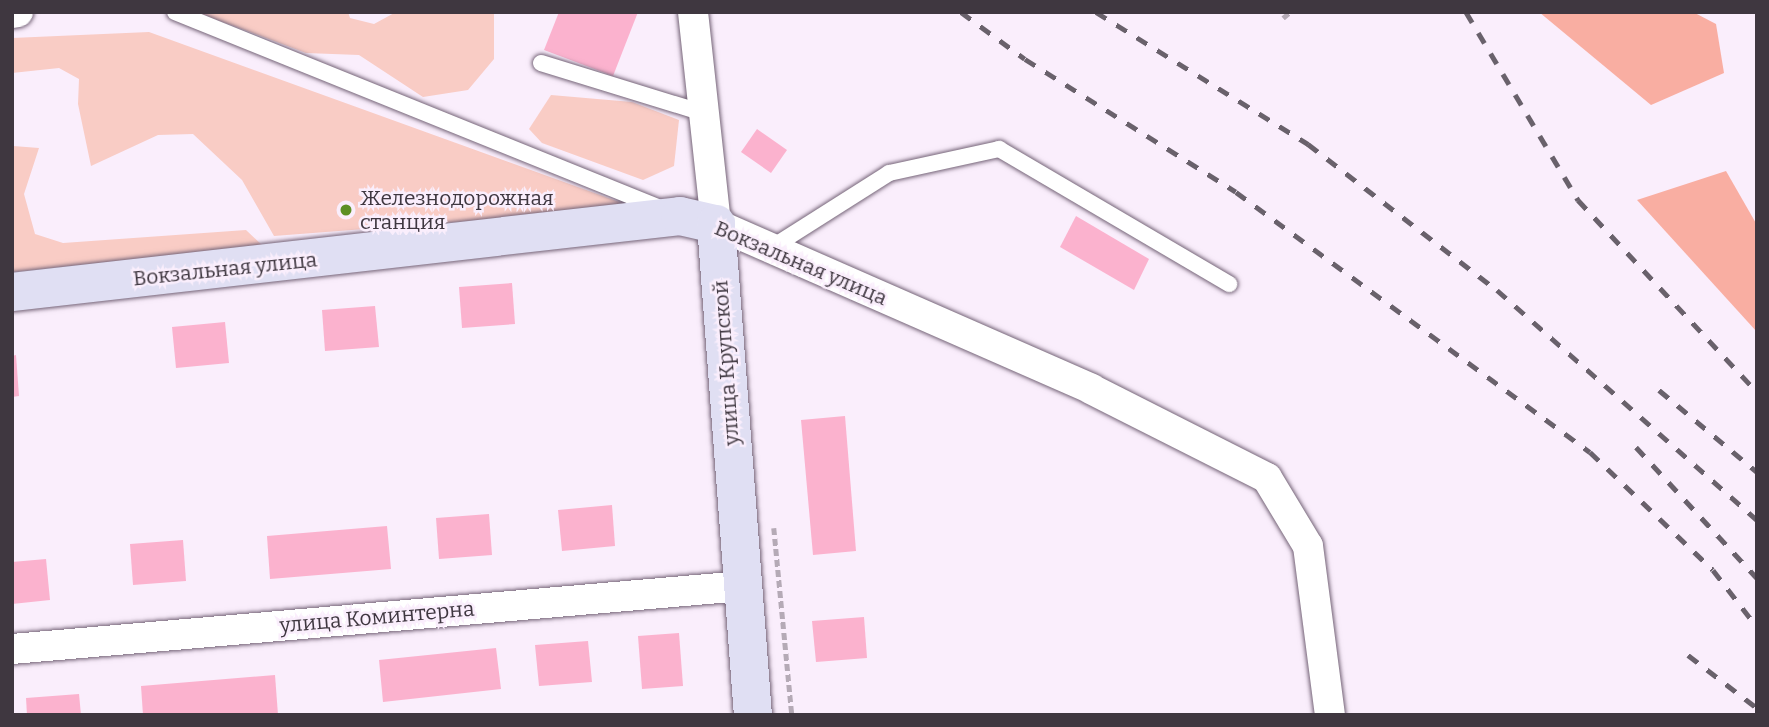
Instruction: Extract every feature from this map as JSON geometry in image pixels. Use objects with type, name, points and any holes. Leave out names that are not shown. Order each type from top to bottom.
[{"type":"main road","name":"Вокзальная улица","points":[[12,292],[698,220]]},
{"type":"main road","name":"улица Крупской","points":[[698,220],[743,586],[754,715]]},
{"type":"street","points":[[12,13],[18,12]]},
{"type":"street","name":"улица Крупской","points":[[693,12],[704,113],[698,220]]},
{"type":"street","name":"Вокзальная улица","points":[[698,220],[771,248],[1091,389],[1267,478],[1308,545],[1330,715]]},
{"type":"street","name":"улица Коминтерна","points":[[12,649],[743,586]]},
{"type":"lane","points":[[175,12],[698,220]]},
{"type":"lane","points":[[541,63],[704,113]]},
{"type":"lane","points":[[771,248],[889,173],[999,149],[1230,284]]},
{"type":"path","points":[[1283,18],[1290,12]]},
{"type":"shaded area","points":[[196,12],[348,12],[350,18],[374,24],[396,12],[494,12],[494,59],[468,90],[423,97],[359,55],[306,53]]},
{"type":"shaded area","points":[[1539,12],[1693,12],[1716,24],[1724,73],[1651,105]]},
{"type":"shaded area","points":[[149,32],[636,208],[274,236],[242,180],[193,134],[158,135],[91,166],[78,104],[79,79],[59,68],[12,73],[12,38]]},
{"type":"shaded area","points":[[551,95],[632,102],[679,120],[674,166],[643,180],[542,143],[529,129]]},
{"type":"shaded area","points":[[13,146],[39,148],[24,194],[35,234],[63,243],[246,230],[263,246],[12,272]]},
{"type":"shaded area","points":[[1726,171],[1757,225],[1757,332],[1637,200]]},
{"type":"building","points":[[559,12],[638,12],[613,76],[544,50]]},
{"type":"building","points":[[757,129],[787,150],[771,173],[741,152]]},
{"type":"building","points":[[1076,216],[1149,259],[1134,290],[1060,247]]},
{"type":"building","points":[[512,283],[515,324],[462,328],[459,287]]},
{"type":"building","points":[[375,306],[379,347],[325,351],[322,310]]},
{"type":"building","points":[[225,322],[229,363],[176,368],[172,327]]},
{"type":"building","points":[[16,355],[19,396],[12,397],[12,356]]},
{"type":"building","points":[[845,416],[856,551],[813,555],[801,420]]},
{"type":"building","points":[[612,505],[615,546],[562,551],[558,510]]},
{"type":"building","points":[[489,514],[492,555],[439,559],[436,518]]},
{"type":"building","points":[[387,526],[391,569],[270,579],[267,536]]},
{"type":"building","points":[[183,540],[186,581],[133,585],[130,544]]},
{"type":"building","points":[[46,559],[50,600],[12,604],[12,562]]},
{"type":"building","points":[[864,617],[867,658],[816,662],[812,621]]},
{"type":"building","points":[[679,633],[683,686],[642,689],[638,636]]},
{"type":"building","points":[[588,641],[592,682],[539,686],[535,645]]},
{"type":"building","points":[[496,648],[501,689],[383,702],[379,660]]},
{"type":"building","points":[[275,675],[278,715],[143,715],[141,686]]},
{"type":"building","points":[[79,694],[81,715],[27,715],[26,698]]},
{"type":"railway","points":[[961,12],[1025,59],[1236,192],[1590,452],[1713,570],[1757,627]]},
{"type":"railway","points":[[1096,12],[1308,144],[1497,290],[1757,520]]},
{"type":"railway","points":[[1466,12],[1578,200],[1757,392]]},
{"type":"railway","points":[[1659,390],[1757,472]]},
{"type":"railway","points":[[1636,447],[1757,578]]},
{"type":"railway","points":[[1688,655],[1757,708]]},
{"type":"place","name":"Железнодорожная станция","points":[[346,210]]}]
